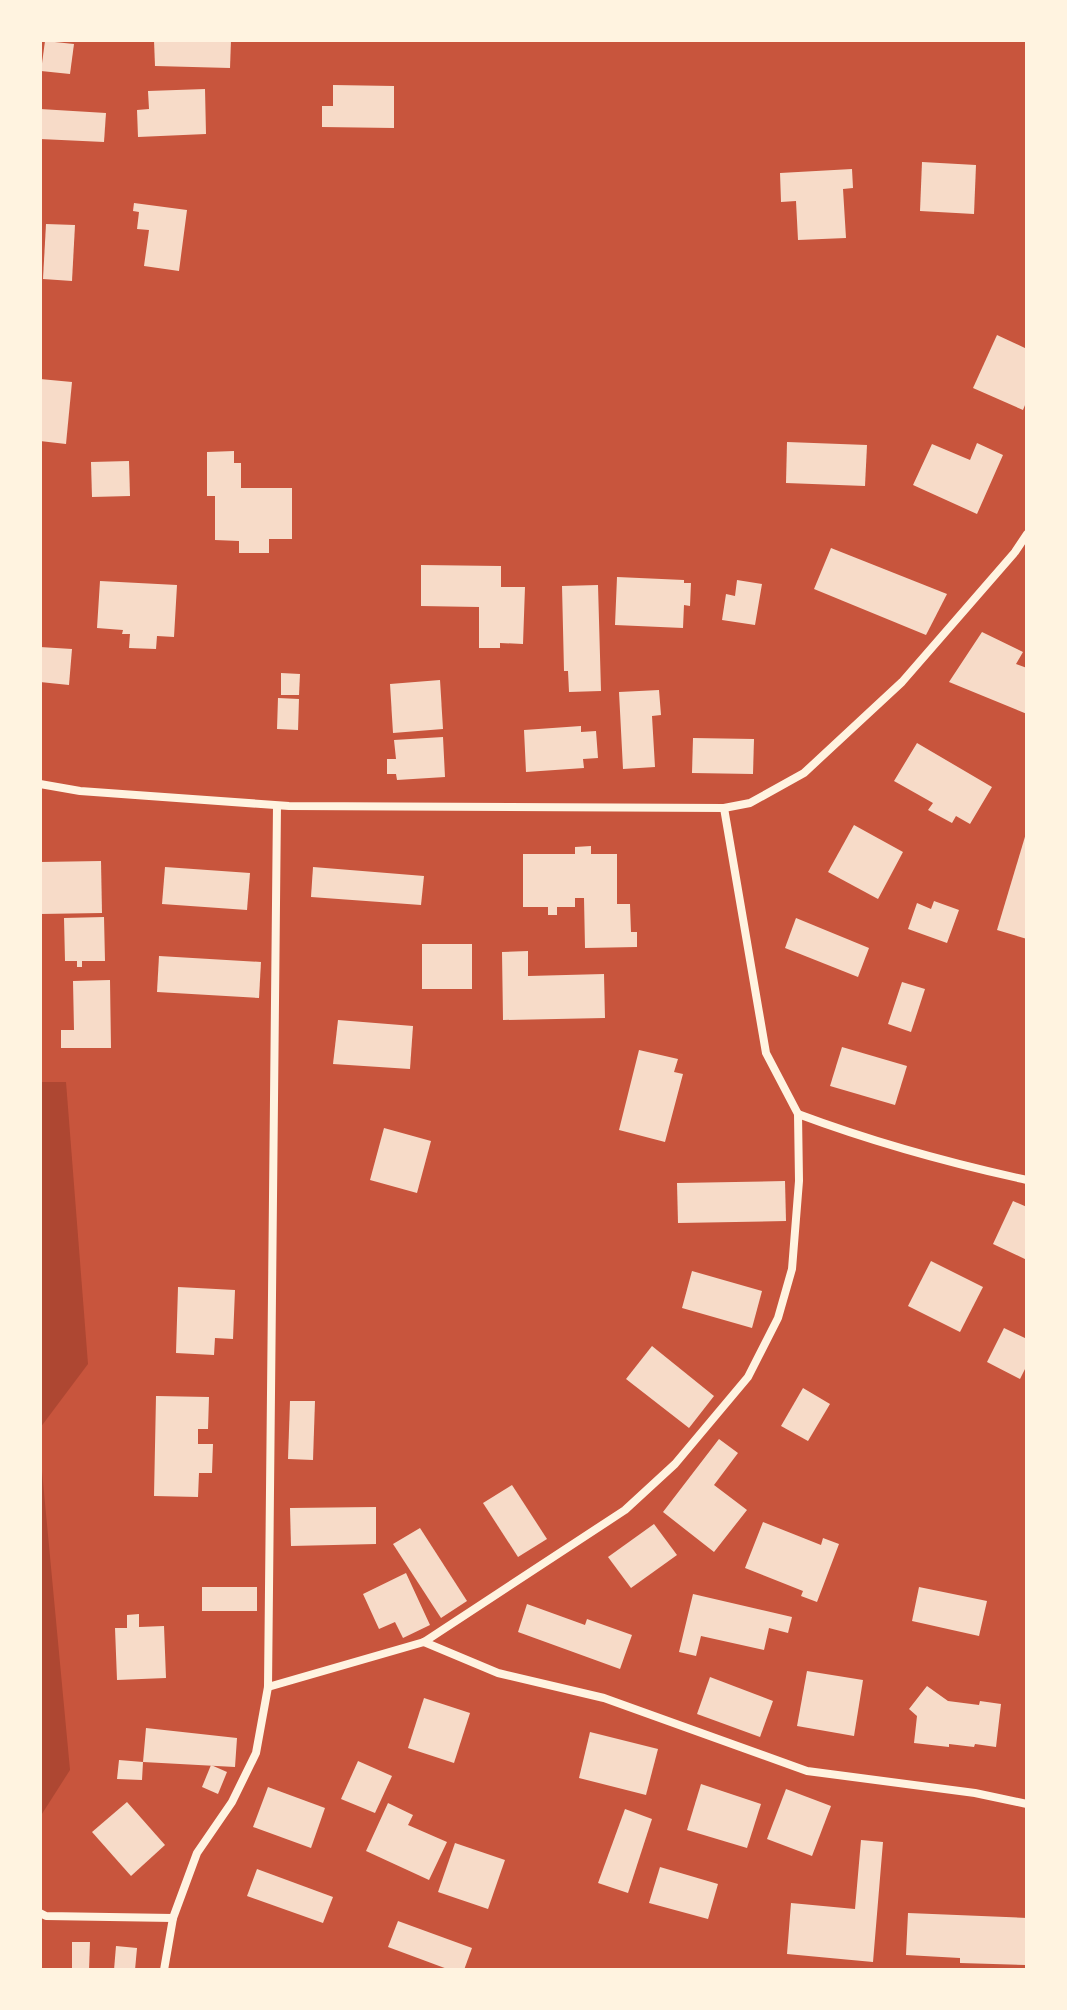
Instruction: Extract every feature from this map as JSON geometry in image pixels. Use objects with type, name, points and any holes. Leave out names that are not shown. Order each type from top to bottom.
[{"type":"street","points":[[40,784],[80,791],[277,806],[724,808],[750,803],[804,773],[902,682],[1015,552],[1027,534]]},
{"type":"street","points":[[164,1970],[173,1918],[197,1853],[232,1802],[256,1753],[268,1687],[277,806]]},
{"type":"street","points":[[268,1687],[424,1642],[625,1510],[675,1464],[748,1377],[778,1318],[792,1269],[799,1181],[798,1114],[766,1053],[724,808]]},
{"type":"street","points":[[798,1114],[954,1164],[1027,1180]]},
{"type":"street","points":[[424,1642],[498,1673],[604,1698],[807,1771],[975,1793],[1027,1804]]},
{"type":"street","points":[[40,1913],[46,1916],[173,1918]]},
{"type":"shaded area","points":[[40,1082],[66,1082],[88,1364],[40,1428]]},
{"type":"shaded area","points":[[40,1450],[70,1770],[40,1817]]},
{"type":"building","points":[[154,40],[231,40],[230,68],[155,66]]},
{"type":"building","points":[[45,41],[74,44],[70,74],[41,71]]},
{"type":"building","points":[[333,85],[394,86],[394,128],[322,127],[322,106],[333,106]]},
{"type":"building","points":[[205,89],[206,134],[138,137],[137,110],[149,109],[148,91]]},
{"type":"building","points":[[40,109],[106,113],[104,142],[40,139]]},
{"type":"building","points":[[922,162],[976,165],[974,214],[920,211]]},
{"type":"building","points":[[852,169],[853,188],[843,189],[846,238],[798,240],[796,201],[781,202],[780,173]]},
{"type":"building","points":[[134,203],[187,210],[179,271],[144,266],[149,230],[137,229],[139,212],[133,211]]},
{"type":"building","points":[[46,224],[75,225],[72,281],[43,279]]},
{"type":"building","points":[[997,335],[1027,349],[1027,400],[1023,410],[973,388]]},
{"type":"building","points":[[40,379],[72,382],[66,444],[40,441]]},
{"type":"building","points":[[787,442],[867,445],[865,486],[786,483]]},
{"type":"building","points":[[977,443],[1003,455],[977,514],[913,485],[932,444],[970,460]]},
{"type":"building","points":[[234,451],[234,463],[241,463],[241,488],[292,488],[292,539],[269,539],[269,553],[239,553],[239,541],[215,540],[215,496],[207,496],[207,452]]},
{"type":"building","points":[[129,461],[130,496],[92,497],[91,462]]},
{"type":"building","points":[[831,548],[947,594],[926,635],[814,589]]},
{"type":"building","points":[[421,565],[501,566],[501,587],[525,587],[523,644],[500,643],[500,648],[479,648],[479,607],[421,606]]},
{"type":"building","points":[[617,577],[684,580],[684,583],[691,583],[690,606],[684,605],[683,628],[615,625]]},
{"type":"building","points":[[737,580],[762,584],[755,625],[722,620],[726,594],[735,596]]},
{"type":"building","points":[[100,581],[177,585],[174,637],[157,636],[156,649],[129,648],[130,634],[122,634],[123,630],[97,628]]},
{"type":"building","points":[[598,585],[601,691],[569,692],[568,671],[564,671],[562,586]]},
{"type":"building","points":[[982,632],[1023,652],[1016,664],[1027,668],[1027,714],[949,682]]},
{"type":"building","points":[[40,647],[72,649],[69,685],[40,682]]},
{"type":"building","points":[[281,673],[300,674],[299,695],[281,695]]},
{"type":"building","points":[[440,680],[443,729],[393,733],[390,684]]},
{"type":"building","points":[[659,690],[661,715],[652,716],[655,767],[623,769],[619,692]]},
{"type":"building","points":[[278,698],[299,699],[298,730],[277,729]]},
{"type":"building","points":[[581,726],[581,732],[596,731],[598,758],[583,759],[584,768],[526,772],[524,730]]},
{"type":"building","points":[[443,737],[445,777],[397,780],[396,774],[387,774],[387,759],[396,759],[394,740]]},
{"type":"building","points":[[693,738],[754,739],[753,774],[692,773]]},
{"type":"building","points":[[917,743],[992,787],[970,824],[956,816],[952,823],[928,810],[933,803],[894,781]]},
{"type":"building","points":[[854,825],[903,852],[878,899],[828,872]]},
{"type":"building","points":[[1027,830],[1027,939],[997,930]]},
{"type":"building","points":[[591,846],[591,854],[617,854],[617,904],[630,904],[631,932],[637,932],[637,947],[585,948],[584,898],[575,898],[575,907],[557,907],[557,915],[548,915],[548,907],[523,907],[523,854],[575,854],[575,847]]},
{"type":"building","points":[[101,861],[102,913],[40,914],[40,862]]},
{"type":"building","points":[[165,867],[250,873],[247,910],[162,904]]},
{"type":"building","points":[[313,867],[424,876],[421,905],[311,897]]},
{"type":"building","points":[[934,901],[959,910],[947,943],[908,929],[917,903],[931,909]]},
{"type":"building","points":[[104,917],[105,961],[82,961],[82,967],[77,967],[77,961],[65,961],[64,918]]},
{"type":"building","points":[[796,918],[869,948],[858,977],[785,948]]},
{"type":"building","points":[[422,944],[472,944],[472,989],[422,989]]},
{"type":"building","points":[[528,951],[528,976],[604,974],[605,1018],[503,1020],[502,952]]},
{"type":"building","points":[[159,956],[261,962],[259,998],[157,992]]},
{"type":"building","points":[[110,980],[111,1048],[61,1048],[61,1030],[74,1030],[73,981]]},
{"type":"building","points":[[902,982],[925,989],[911,1032],[888,1024]]},
{"type":"building","points":[[338,1020],[413,1026],[410,1069],[333,1064]]},
{"type":"building","points":[[842,1047],[907,1066],[895,1105],[830,1086]]},
{"type":"building","points":[[639,1050],[678,1059],[674,1072],[683,1074],[665,1142],[619,1130]]},
{"type":"building","points":[[384,1128],[431,1141],[417,1193],[370,1180]]},
{"type":"building","points":[[785,1181],[786,1221],[678,1223],[677,1183]]},
{"type":"building","points":[[1013,1201],[1027,1207],[1027,1260],[993,1244]]},
{"type":"building","points":[[931,1261],[983,1287],[960,1332],[908,1306]]},
{"type":"building","points":[[692,1271],[762,1291],[752,1328],[682,1308]]},
{"type":"building","points":[[178,1287],[235,1290],[233,1339],[215,1338],[214,1355],[176,1353]]},
{"type":"building","points":[[1004,1328],[1027,1339],[1027,1365],[1020,1379],[987,1362]]},
{"type":"building","points":[[652,1346],[714,1396],[689,1428],[626,1379]]},
{"type":"building","points":[[803,1388],[830,1404],[808,1441],[781,1426]]},
{"type":"building","points":[[156,1396],[209,1397],[208,1429],[198,1429],[198,1444],[213,1444],[212,1473],[199,1473],[198,1497],[154,1496]]},
{"type":"building","points":[[290,1401],[315,1401],[313,1460],[288,1459]]},
{"type":"building","points":[[719,1439],[738,1453],[714,1485],[747,1510],[714,1552],[663,1512]]},
{"type":"building","points":[[512,1485],[547,1539],[518,1557],[483,1503]]},
{"type":"building","points":[[376,1507],[376,1544],[291,1546],[290,1508]]},
{"type":"building","points":[[763,1522],[821,1545],[823,1538],[839,1544],[817,1602],[801,1596],[803,1591],[745,1568]]},
{"type":"building","points":[[654,1524],[677,1555],[631,1588],[608,1557]]},
{"type":"building","points":[[420,1528],[467,1601],[441,1618],[393,1544]]},
{"type":"building","points":[[406,1573],[430,1625],[403,1638],[395,1622],[379,1629],[363,1594]]},
{"type":"building","points":[[202,1587],[257,1587],[257,1611],[202,1611]]},
{"type":"building","points":[[919,1587],[987,1601],[979,1636],[912,1621]]},
{"type":"building","points":[[693,1594],[792,1617],[788,1633],[769,1628],[764,1650],[701,1636],[696,1656],[679,1652]]},
{"type":"building","points":[[527,1604],[585,1625],[587,1619],[632,1635],[620,1669],[518,1632]]},
{"type":"building","points":[[139,1614],[139,1627],[164,1626],[166,1678],[117,1680],[115,1628],[127,1628],[127,1615]]},
{"type":"building","points":[[807,1671],[863,1680],[854,1736],[797,1726]]},
{"type":"building","points":[[710,1677],[773,1701],[760,1737],[697,1714]]},
{"type":"building","points":[[927,1686],[948,1701],[1001,1704],[996,1747],[914,1743],[917,1716],[909,1709]]},
{"type":"building","points":[[424,1698],[470,1713],[454,1763],[408,1748]]},
{"type":"building","points":[[146,1728],[237,1738],[235,1767],[143,1762]]},
{"type":"building","points":[[590,1732],[658,1749],[646,1795],[579,1778]]},
{"type":"building","points":[[119,1760],[143,1762],[142,1780],[117,1779]]},
{"type":"building","points":[[358,1761],[392,1776],[375,1813],[341,1799]]},
{"type":"building","points":[[211,1765],[227,1772],[218,1794],[202,1787]]},
{"type":"building","points":[[701,1784],[761,1804],[747,1848],[687,1830]]},
{"type":"building","points":[[268,1787],[325,1808],[311,1848],[253,1827]]},
{"type":"building","points":[[786,1789],[831,1806],[812,1856],[767,1839]]},
{"type":"building","points":[[127,1802],[165,1845],[131,1876],[92,1832]]},
{"type":"building","points":[[388,1803],[413,1815],[408,1825],[447,1842],[429,1880],[366,1851]]},
{"type":"building","points":[[625,1809],[652,1819],[628,1893],[598,1883]]},
{"type":"building","points":[[861,1840],[883,1842],[873,1962],[787,1954],[791,1903],[855,1909]]},
{"type":"building","points":[[455,1843],[505,1860],[488,1909],[438,1892]]},
{"type":"building","points":[[660,1867],[718,1884],[708,1919],[649,1903]]},
{"type":"building","points":[[257,1869],[333,1897],[323,1923],[247,1896]]},
{"type":"building","points":[[908,1913],[1027,1918],[1026,1965],[960,1963],[960,1958],[906,1955]]},
{"type":"building","points":[[398,1921],[472,1948],[464,1970],[450,1970],[388,1947]]},
{"type":"building","points":[[72,1942],[90,1942],[89,1970],[72,1970]]},
{"type":"building","points":[[116,1946],[137,1948],[135,1970],[114,1970]]}]
